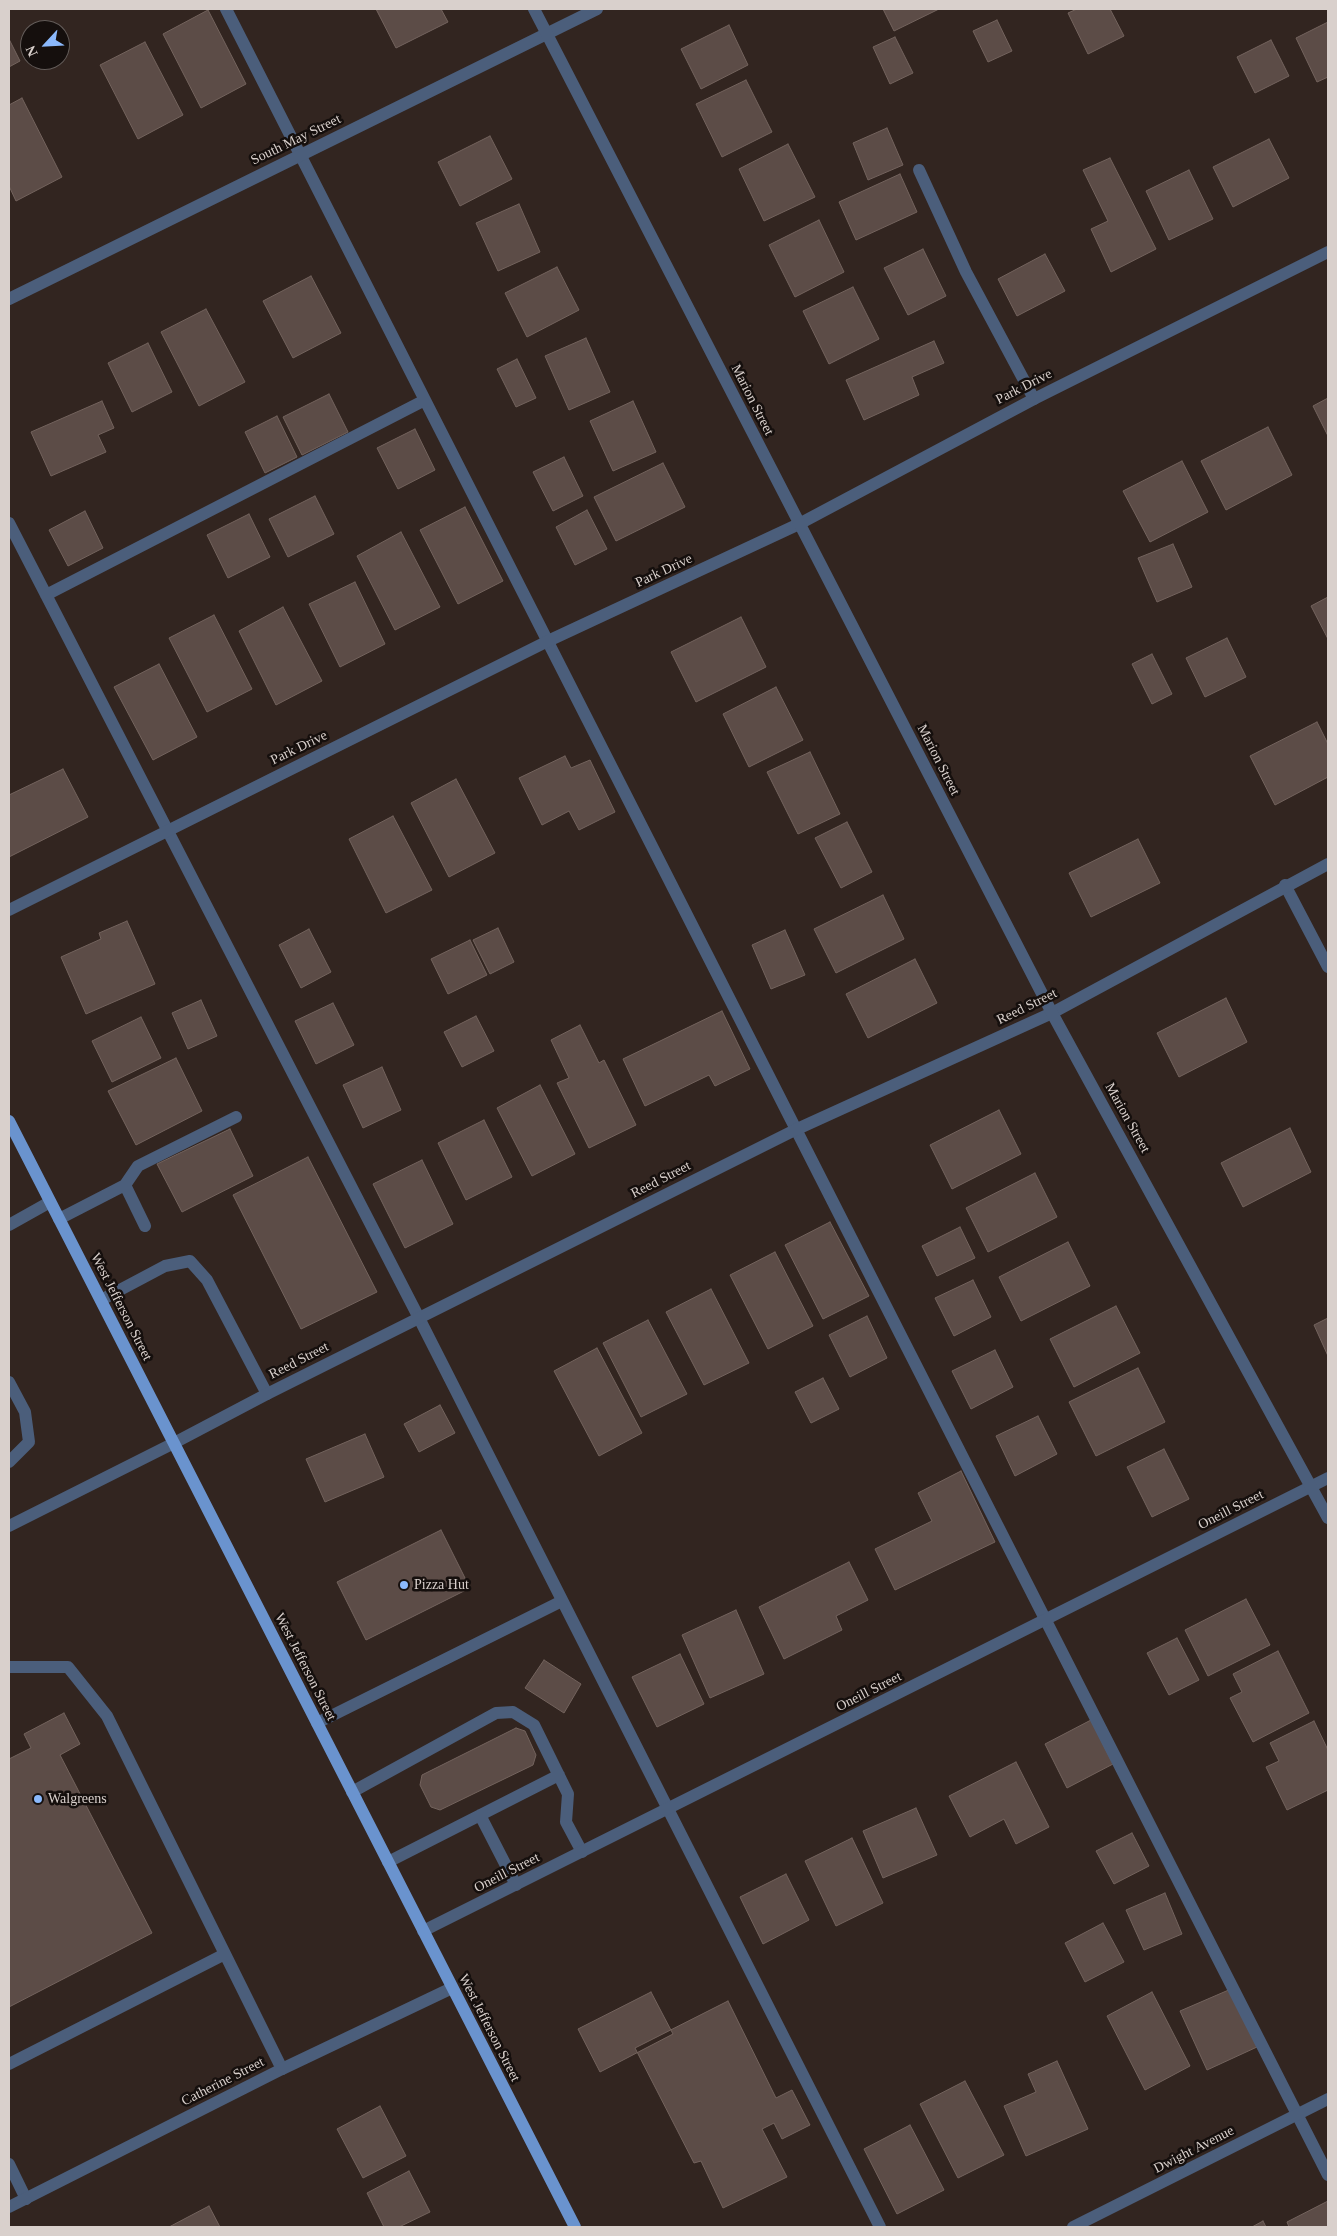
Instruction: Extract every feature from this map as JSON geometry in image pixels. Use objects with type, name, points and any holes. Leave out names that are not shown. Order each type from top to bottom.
[{"type":"main road","name":"West Jefferson Street","points":[[9,1121],[575,2227]]},
{"type":"street","points":[[226,9],[1328,2175]]},
{"type":"street","name":"Marion Street","points":[[534,9],[1052,1012],[1328,1518]]},
{"type":"street","name":"South May Street","points":[[9,299],[597,9]]},
{"type":"street","points":[[919,170],[966,272],[1034,399]]},
{"type":"street","name":"Park Drive","points":[[9,910],[548,641],[799,524],[1034,399],[1328,252]]},
{"type":"street","points":[[46,595],[425,400]]},
{"type":"street","points":[[9,523],[166,832],[419,1318],[880,2227]]},
{"type":"street","name":"Reed Street","points":[[9,1526],[174,1444],[267,1394],[795,1130],[1052,1012],[1285,885],[1328,864]]},
{"type":"street","points":[[1285,885],[1328,967]]},
{"type":"street","points":[[59,1219],[124,1185],[138,1166],[236,1117]]},
{"type":"street","points":[[124,1185],[145,1226]]},
{"type":"street","points":[[9,1225],[50,1202]]},
{"type":"street","points":[[101,1300],[165,1266],[190,1261],[207,1280],[267,1394]]},
{"type":"street","points":[[9,1382],[25,1412],[29,1442],[9,1462]]},
{"type":"street","name":"Oneill Street","points":[[423,1931],[1328,1478]]},
{"type":"street","points":[[317,1723],[562,1601]]},
{"type":"street","points":[[9,1668],[68,1667],[107,1716],[282,2069]]},
{"type":"street","points":[[352,1792],[496,1713],[513,1712],[534,1725],[559,1775],[568,1794],[566,1822],[582,1852]]},
{"type":"street","points":[[388,1862],[559,1775]]},
{"type":"street","points":[[480,1815],[516,1885]]},
{"type":"street","points":[[9,2064],[226,1954]]},
{"type":"street","name":"Catherine Street","points":[[9,2207],[282,2069],[452,1988]]},
{"type":"street","name":"Dwight Avenue","points":[[1073,2227],[1328,2099]]},
{"type":"street","points":[[9,2164],[26,2199]]},
{"type":"building","points":[[376,9],[441,9],[448,22],[396,48]]},
{"type":"building","points":[[883,9],[939,9],[894,31]]},
{"type":"building","points":[[1077,9],[1110,9],[1124,36],[1088,54],[1068,13]]},
{"type":"building","points":[[208,10],[246,84],[201,108],[163,34]]},
{"type":"building","points":[[997,20],[1012,51],[988,62],[973,31]]},
{"type":"building","points":[[1328,22],[1328,77],[1317,82],[1296,38]]},
{"type":"building","points":[[729,25],[748,65],[701,89],[681,49]]},
{"type":"building","points":[[895,37],[913,73],[890,84],[873,47]]},
{"type":"building","points":[[9,39],[20,61],[9,67]]},
{"type":"building","points":[[1271,40],[1289,76],[1255,93],[1237,57]]},
{"type":"building","points":[[145,42],[183,115],[138,139],[100,65]]},
{"type":"building","points":[[746,80],[772,132],[722,157],[696,104]]},
{"type":"building","points":[[22,98],[62,177],[16,201],[9,186],[9,105]]},
{"type":"building","points":[[887,128],[903,165],[868,180],[853,143]]},
{"type":"building","points":[[490,136],[512,179],[460,206],[438,162]]},
{"type":"building","points":[[1269,139],[1289,178],[1233,207],[1213,167]]},
{"type":"building","points":[[788,144],[815,197],[764,221],[739,169]]},
{"type":"building","points":[[1110,158],[1156,249],[1111,272],[1091,229],[1108,221],[1083,170]]},
{"type":"building","points":[[1189,170],[1213,219],[1169,240],[1146,191]]},
{"type":"building","points":[[900,174],[917,212],[856,240],[839,202]]},
{"type":"building","points":[[519,204],[540,252],[498,271],[476,223]]},
{"type":"building","points":[[819,220],[844,272],[795,297],[769,245]]},
{"type":"building","points":[[923,249],[946,296],[908,315],[884,268]]},
{"type":"building","points":[[1045,254],[1065,291],[1017,316],[998,279]]},
{"type":"building","points":[[557,267],[579,310],[527,337],[505,293]]},
{"type":"building","points":[[311,276],[341,333],[293,358],[263,301]]},
{"type":"building","points":[[853,287],[879,339],[829,364],[803,311]]},
{"type":"building","points":[[206,309],[245,382],[199,406],[161,332]]},
{"type":"building","points":[[586,338],[610,392],[569,410],[545,356]]},
{"type":"building","points":[[934,341],[944,363],[912,377],[919,395],[864,420],[846,380]]},
{"type":"building","points":[[148,343],[172,392],[132,412],[108,363]]},
{"type":"building","points":[[517,359],[536,398],[516,407],[497,369]]},
{"type":"building","points":[[329,394],[348,432],[302,455],[283,417]]},
{"type":"building","points":[[1328,398],[1328,436],[1313,406]]},
{"type":"building","points":[[102,401],[114,428],[98,435],[106,452],[51,476],[31,432]]},
{"type":"building","points":[[633,401],[656,452],[613,471],[590,421]]},
{"type":"building","points":[[277,416],[297,457],[265,473],[245,432]]},
{"type":"building","points":[[1268,427],[1292,475],[1226,510],[1201,461]]},
{"type":"building","points":[[415,429],[435,470],[398,489],[377,448]]},
{"type":"building","points":[[564,457],[583,496],[553,511],[533,472]]},
{"type":"building","points":[[1182,461],[1208,512],[1150,542],[1123,491]]},
{"type":"building","points":[[663,463],[685,507],[616,541],[594,497]]},
{"type":"building","points":[[315,496],[334,534],[288,557],[269,519]]},
{"type":"building","points":[[465,507],[503,581],[458,604],[420,530]]},
{"type":"building","points":[[587,510],[607,549],[575,565],[556,527]]},
{"type":"building","points":[[85,511],[103,548],[68,566],[49,530]]},
{"type":"building","points":[[249,514],[270,557],[228,578],[207,535]]},
{"type":"building","points":[[401,532],[440,607],[395,630],[357,556]]},
{"type":"building","points":[[1173,544],[1192,587],[1157,602],[1138,558]]},
{"type":"building","points":[[355,582],[385,644],[340,667],[309,604]]},
{"type":"building","points":[[1328,597],[1328,639],[1311,606]]},
{"type":"building","points":[[283,607],[322,681],[276,705],[239,631]]},
{"type":"building","points":[[214,615],[252,689],[207,712],[169,638]]},
{"type":"building","points":[[741,617],[766,667],[696,702],[671,652]]},
{"type":"building","points":[[1227,638],[1246,677],[1205,697],[1186,658]]},
{"type":"building","points":[[1152,654],[1172,694],[1152,704],[1132,664]]},
{"type":"building","points":[[159,664],[197,737],[153,760],[114,687]]},
{"type":"building","points":[[776,687],[803,740],[749,767],[723,714]]},
{"type":"building","points":[[1317,722],[1328,744],[1328,777],[1275,805],[1250,756]]},
{"type":"building","points":[[810,752],[840,814],[798,834],[767,772]]},
{"type":"building","points":[[565,756],[571,768],[590,760],[615,812],[579,830],[569,811],[542,825],[519,778]]},
{"type":"building","points":[[63,769],[88,817],[9,857],[9,795]]},
{"type":"building","points":[[456,779],[495,853],[449,877],[411,803]]},
{"type":"building","points":[[393,816],[432,890],[386,913],[349,839]]},
{"type":"building","points":[[847,822],[872,872],[841,888],[815,838]]},
{"type":"building","points":[[1138,839],[1160,883],[1091,917],[1069,873]]},
{"type":"building","points":[[883,895],[904,939],[836,973],[814,929]]},
{"type":"building","points":[[127,921],[155,984],[86,1014],[61,957],[101,939],[99,933]]},
{"type":"building","points":[[498,928],[514,962],[490,974],[473,940]]},
{"type":"building","points":[[309,929],[331,972],[301,988],[279,945]]},
{"type":"building","points":[[785,930],[805,975],[771,989],[752,945]]},
{"type":"building","points":[[470,940],[487,975],[448,994],[431,959]]},
{"type":"building","points":[[915,959],[937,1003],[868,1038],[846,994]]},
{"type":"building","points":[[1226,998],[1247,1042],[1179,1077],[1157,1033]]},
{"type":"building","points":[[201,1000],[217,1036],[188,1049],[172,1013]]},
{"type":"building","points":[[333,1003],[354,1045],[316,1064],[295,1021]]},
{"type":"building","points":[[722,1011],[750,1069],[715,1086],[709,1075],[645,1106],[623,1059]]},
{"type":"building","points":[[476,1016],[494,1051],[462,1067],[444,1032]]},
{"type":"building","points":[[141,1017],[161,1058],[112,1082],[92,1041]]},
{"type":"building","points":[[580,1025],[599,1063],[604,1060],[636,1125],[589,1148],[557,1083],[569,1078],[551,1040]]},
{"type":"building","points":[[176,1058],[202,1111],[136,1145],[108,1091]]},
{"type":"building","points":[[382,1067],[401,1110],[363,1128],[343,1085]]},
{"type":"building","points":[[540,1085],[575,1154],[532,1176],[497,1108]]},
{"type":"building","points":[[999,1110],[1021,1154],[952,1189],[930,1145]]},
{"type":"building","points":[[484,1120],[512,1177],[466,1200],[438,1143]]},
{"type":"building","points":[[1290,1128],[1311,1172],[1243,1207],[1221,1163]]},
{"type":"building","points":[[230,1129],[253,1176],[182,1212],[157,1164]]},
{"type":"building","points":[[308,1157],[377,1292],[301,1329],[233,1195]]},
{"type":"building","points":[[422,1160],[453,1224],[405,1248],[373,1184]]},
{"type":"building","points":[[1035,1173],[1057,1217],[988,1252],[966,1208]]},
{"type":"building","points":[[830,1222],[869,1296],[823,1319],[785,1245]]},
{"type":"building","points":[[960,1227],[975,1258],[937,1276],[922,1246]]},
{"type":"building","points":[[1068,1242],[1090,1286],[1021,1321],[999,1277]]},
{"type":"building","points":[[775,1252],[813,1326],[768,1349],[730,1275]]},
{"type":"building","points":[[973,1280],[991,1317],[954,1336],[935,1298]]},
{"type":"building","points":[[711,1289],[749,1363],[704,1385],[666,1312]]},
{"type":"building","points":[[1116,1306],[1140,1353],[1074,1387],[1050,1339]]},
{"type":"building","points":[[867,1316],[887,1358],[850,1377],[829,1335]]},
{"type":"building","points":[[1328,1318],[1328,1356],[1314,1325]]},
{"type":"building","points":[[648,1320],[687,1394],[641,1417],[603,1343]]},
{"type":"building","points":[[597,1348],[642,1433],[599,1456],[554,1371]]},
{"type":"building","points":[[995,1350],[1013,1387],[971,1409],[952,1371]]},
{"type":"building","points":[[1138,1368],[1165,1422],[1096,1456],[1069,1402]]},
{"type":"building","points":[[823,1378],[839,1409],[811,1423],[795,1392]]},
{"type":"building","points":[[440,1405],[455,1433],[419,1452],[404,1424]]},
{"type":"building","points":[[1038,1416],[1057,1454],[1015,1476],[996,1436]]},
{"type":"building","points":[[365,1434],[384,1477],[325,1502],[306,1459]]},
{"type":"building","points":[[1164,1449],[1189,1499],[1152,1517],[1127,1467]]},
{"type":"building","points":[[961,1471],[995,1542],[895,1590],[875,1549],[932,1521],[918,1493]]},
{"type":"building","name":"Pizza Hut","points":[[441,1530],[470,1588],[366,1640],[337,1582]]},
{"type":"building","points":[[849,1562],[868,1600],[836,1616],[842,1630],[784,1659],[759,1607]]},
{"type":"building","points":[[1246,1599],[1270,1645],[1208,1676],[1185,1630]]},
{"type":"building","points":[[736,1610],[764,1674],[710,1698],[682,1635]]},
{"type":"building","points":[[1177,1638],[1199,1680],[1169,1695],[1147,1653]]},
{"type":"building","points":[[1278,1651],[1309,1713],[1253,1742],[1230,1698],[1242,1692],[1233,1674]]},
{"type":"building","points":[[680,1654],[704,1704],[657,1727],[632,1677]]},
{"type":"building","points":[[544,1660],[581,1684],[564,1713],[525,1688]]},
{"type":"building","name":"Walgreens","points":[[64,1713],[80,1744],[60,1755],[152,1933],[9,2007],[9,1759],[31,1748],[24,1734]]},
{"type":"building","points":[[1091,1720],[1113,1764],[1067,1788],[1045,1744]]},
{"type":"building","points":[[1314,1721],[1328,1750],[1328,1790],[1287,1810],[1266,1767],[1279,1761],[1270,1743]]},
{"type":"building","points":[[516,1728],[525,1731],[536,1755],[533,1765],[440,1810],[431,1807],[420,1785],[422,1775]]},
{"type":"building","points":[[1016,1762],[1049,1827],[1016,1844],[1004,1819],[970,1837],[949,1796]]},
{"type":"building","points":[[916,1808],[937,1855],[883,1878],[863,1831]]},
{"type":"building","points":[[1132,1833],[1149,1866],[1114,1884],[1096,1851]]},
{"type":"building","points":[[852,1838],[883,1903],[836,1926],[805,1861]]},
{"type":"building","points":[[786,1874],[809,1920],[763,1944],[740,1897]]},
{"type":"building","points":[[1165,1893],[1182,1934],[1144,1950],[1126,1910]]},
{"type":"building","points":[[1103,1923],[1124,1962],[1085,1982],[1065,1943]]},
{"type":"building","points":[[1231,1989],[1257,2047],[1207,2070],[1180,2011]]},
{"type":"building","points":[[651,1992],[673,2034],[600,2072],[578,2029]]},
{"type":"building","points":[[1152,1992],[1190,2066],[1145,2090],[1107,2016]]},
{"type":"building","points":[[728,2001],[776,2098],[792,2090],[810,2125],[782,2139],[774,2123],[762,2129],[787,2177],[723,2208],[701,2161],[694,2163],[635,2048]]},
{"type":"building","points":[[1057,2061],[1088,2129],[1026,2156],[1004,2106],[1036,2092],[1028,2074]]},
{"type":"building","points":[[965,2081],[1004,2155],[958,2178],[920,2104]]},
{"type":"building","points":[[380,2106],[406,2156],[363,2178],[337,2129]]},
{"type":"building","points":[[910,2125],[944,2190],[897,2214],[864,2149]]},
{"type":"building","points":[[409,2171],[430,2212],[399,2227],[384,2227],[367,2193]]},
{"type":"building","points":[[1328,2201],[1328,2227],[1289,2227],[1287,2222]]},
{"type":"building","points":[[209,2206],[220,2227],[169,2227]]},
{"type":"building","points":[[1263,2221],[1266,2227],[1252,2227]]},
{"type":"place","name":"Pizza Hut","points":[[404,1585]]},
{"type":"place","name":"Walgreens","points":[[38,1799]]}]
